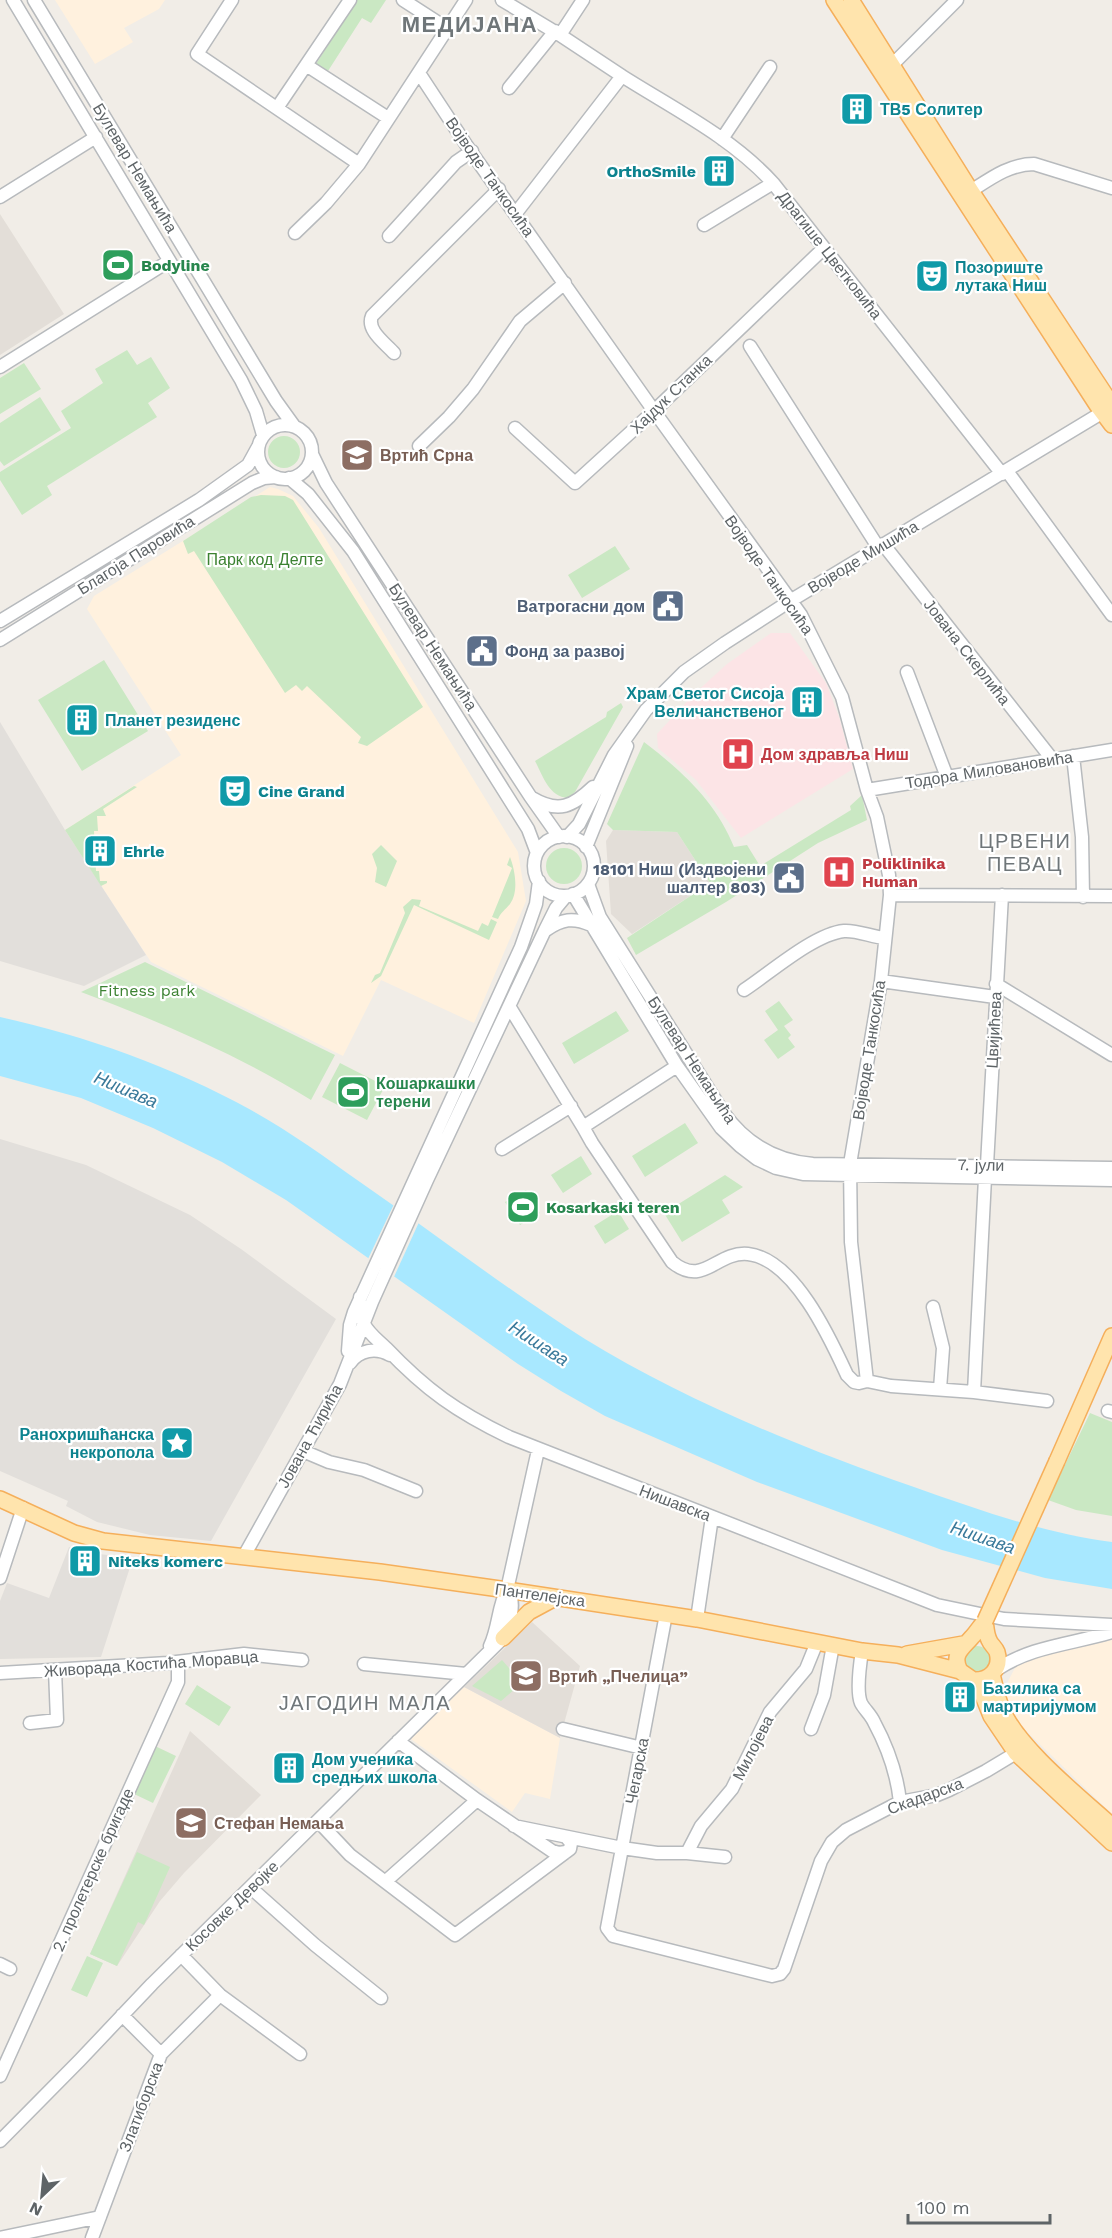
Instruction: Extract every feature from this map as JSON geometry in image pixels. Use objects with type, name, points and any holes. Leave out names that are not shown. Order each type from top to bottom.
[{"type":"main road","points":[[834,0],[1109,413]]},
{"type":"main road","points":[[851,0],[1109,413]]},
{"type":"main road","points":[[1112,1336],[985,1618],[957,1657],[966,1675],[983,1696],[991,1716],[1016,1753],[1112,1843]]},
{"type":"main road","name":"Пантелејска","points":[[0,1499],[74,1533],[103,1541],[380,1572],[666,1614],[862,1651],[898,1655],[966,1675]]},
{"type":"main road","points":[[503,1638],[529,1612],[555,1598]]},
{"type":"main road","points":[[985,1618],[990,1643],[998,1655],[994,1672],[1002,1710],[1010,1724],[1057,1776],[1112,1826]]},
{"type":"main road","points":[[966,1642],[979,1639],[990,1643]]},
{"type":"main road","name":"Пантелејска","points":[[898,1655],[966,1642]]},
{"type":"main road","points":[[966,1675],[983,1679],[994,1672]]},
{"type":"street","name":"Булевар Немањића","points":[[13,0],[249,394],[261,440]]},
{"type":"street","name":"Булевар Немањића","points":[[34,0],[270,391],[294,426]]},
{"type":"street","points":[[232,0],[197,54],[358,164]]},
{"type":"street","points":[[277,108],[350,0]]},
{"type":"street","points":[[403,0],[448,29]]},
{"type":"street","points":[[295,233],[326,203],[358,164],[466,0]]},
{"type":"street","name":"Драгише Цветковића","points":[[502,0],[722,139],[754,162],[1004,472],[1112,615]]},
{"type":"street","points":[[509,88],[583,0]]},
{"type":"street","points":[[892,65],[957,0]]},
{"type":"street","points":[[306,65],[388,118]]},
{"type":"street","points":[[722,139],[770,67]]},
{"type":"street","name":"Војводе Танкосића","points":[[419,73],[654,411],[801,615],[837,684],[885,848],[890,895],[881,981],[850,1170],[851,1242],[867,1381]]},
{"type":"street","points":[[516,213],[622,76]]},
{"type":"street","name":"Булевар Немањића","points":[[0,197],[96,138]]},
{"type":"street","points":[[389,236],[456,162],[472,151]]},
{"type":"street","points":[[971,191],[1011,168],[1028,164],[1112,188]]},
{"type":"street","points":[[704,225],[773,183]]},
{"type":"street","points":[[394,353],[372,328],[370,318],[499,189]]},
{"type":"street","name":"Хајдук Станка","points":[[515,428],[575,483],[654,411],[824,248]]},
{"type":"street","points":[[0,367],[169,261]]},
{"type":"street","points":[[418,446],[449,417],[473,389],[519,321],[565,283]]},
{"type":"street","name":"Јована Скерлића","points":[[750,346],[881,546],[1052,759]]},
{"type":"street","name":"Војводе Мишића","points":[[563,837],[579,824],[614,755],[646,710],[684,672],[790,601],[1004,472],[1109,413]]},
{"type":"street","points":[[294,426],[308,437],[312,454],[307,467],[302,472],[289,478],[276,477],[263,468],[258,453],[261,440],[274,427],[294,426]]},
{"type":"street","name":"Благоја Паровића","points":[[0,621],[199,500],[248,465],[261,440]]},
{"type":"street","name":"Булевар Немањића","points":[[312,454],[326,483],[530,796],[563,837]]},
{"type":"street","name":"Благоја Паровића","points":[[0,640],[252,483],[264,478],[276,477]]},
{"type":"street","name":"Булевар Немањића","points":[[289,478],[309,495],[353,551],[528,829],[537,853]]},
{"type":"street","points":[[907,672],[947,777]]},
{"type":"street","name":"Војводе Мишића","points":[[586,847],[633,731]]},
{"type":"street","name":"Тодора Миловановића","points":[[867,790],[1112,750]]},
{"type":"street","points":[[1073,756],[1082,837],[1083,897]]},
{"type":"street","points":[[530,796],[545,804],[558,807],[569,805],[581,799],[601,780]]},
{"type":"street","points":[[347,1364],[350,1325],[368,1301],[421,1178],[521,947],[536,904],[538,881],[534,869],[537,853],[550,840],[563,837],[578,840],[592,857],[594,868],[588,884],[570,895],[556,908],[421,1178]]},
{"type":"street","points":[[538,881],[548,891],[570,895]]},
{"type":"street","name":"Булевар Немањића","points":[[588,884],[600,917],[731,1124],[760,1148],[790,1161],[850,1170]]},
{"type":"street","name":"Булевар Немањића","points":[[570,895],[591,924],[678,1066],[721,1128],[757,1159],[794,1173],[850,1170]]},
{"type":"street","points":[[890,895],[1112,896]]},
{"type":"street","name":"Цвијићева","points":[[987,1165],[1002,895]]},
{"type":"street","points":[[545,930],[566,920],[574,919],[591,924]]},
{"type":"street","points":[[744,990],[812,943],[828,935],[847,931],[885,938]]},
{"type":"street","points":[[881,981],[996,997]]},
{"type":"street","points":[[996,984],[1112,1055]]},
{"type":"street","points":[[509,1006],[584,1126],[592,1143],[672,1262],[681,1270],[698,1273],[728,1257],[746,1254],[762,1257],[781,1270],[807,1299],[847,1375],[854,1382],[867,1381],[891,1386],[974,1392],[1047,1401]]},
{"type":"street","points":[[584,1126],[678,1066]]},
{"type":"street","points":[[502,1149],[571,1106]]},
{"type":"street","name":"7. јули","points":[[850,1170],[987,1165],[1112,1168]]},
{"type":"street","name":"7. јули","points":[[850,1170],[985,1178],[1112,1180]]},
{"type":"street","points":[[974,1392],[985,1178]]},
{"type":"street","points":[[364,1323],[360,1307],[368,1301]]},
{"type":"street","points":[[368,1301],[375,1326],[389,1352]]},
{"type":"street","points":[[933,1307],[943,1348],[940,1389]]},
{"type":"street","name":"Нишавска","points":[[364,1323],[369,1332],[417,1380],[459,1412],[538,1450],[921,1600],[957,1611],[985,1618],[1112,1625]]},
{"type":"street","name":"Јована Ћирића","points":[[244,1556],[340,1384],[364,1323]]},
{"type":"street","points":[[347,1364],[359,1347],[366,1344],[377,1343],[389,1352]]},
{"type":"street","points":[[507,1590],[538,1450]]},
{"type":"street","points":[[303,1451],[329,1462],[364,1470],[416,1491]]},
{"type":"street","points":[[0,1578],[22,1509]]},
{"type":"street","points":[[697,1619],[712,1517]]},
{"type":"street","name":"Косовке Девојке","points":[[0,2141],[181,1955],[251,1888],[398,1741],[485,1656],[503,1638],[511,1615],[511,1594],[507,1590],[502,1600],[497,1631],[485,1656]]},
{"type":"street","name":"Чегарска","points":[[607,1928],[666,1614]]},
{"type":"street","points":[[994,1672],[1016,1657],[1112,1632]]},
{"type":"street","name":"Милојева","points":[[687,1853],[701,1826],[732,1789],[770,1712],[806,1669],[814,1653],[816,1642]]},
{"type":"street","points":[[811,1729],[824,1695],[833,1645]]},
{"type":"street","points":[[862,1651],[861,1702],[868,1711],[890,1756],[897,1779],[900,1802]]},
{"type":"street","name":"Живорада Костића Моравца","points":[[0,1673],[178,1662],[244,1654],[302,1660]]},
{"type":"street","name":"2. пролетерске бригаде","points":[[0,2076],[178,1682],[178,1662]]},
{"type":"street","points":[[364,1664],[407,1666],[466,1674]]},
{"type":"street","points":[[30,1723],[57,1720],[55,1670]]},
{"type":"street","points":[[563,1729],[642,1748]]},
{"type":"street","points":[[398,1741],[514,1826],[555,1853],[566,1852]]},
{"type":"street","name":"Скадарска","points":[[607,1928],[616,1937],[775,1976],[784,1969],[818,1870],[827,1850],[838,1836],[900,1802],[949,1790],[986,1772],[1016,1753]]},
{"type":"street","points":[[386,1881],[477,1800]]},
{"type":"street","points":[[318,1821],[350,1855],[455,1935],[570,1849],[571,1844],[566,1837]]},
{"type":"street","points":[[514,1826],[622,1848],[657,1853],[725,1857]]},
{"type":"street","points":[[251,1888],[315,1945],[381,1998]]},
{"type":"street","points":[[181,1955],[220,1995],[300,2054]]},
{"type":"street","name":"Златиборска","points":[[92,2238],[161,2054],[220,1995]]},
{"type":"street","points":[[122,2014],[161,2054]]},
{"type":"street","points":[[0,2238],[100,2217]]},
{"type":"shaded area","points":[[55,0],[165,0],[159,9],[124,28],[133,42],[95,64]]},
{"type":"shaded area","points":[[0,214],[64,314],[0,355]]},
{"type":"shaded area","points":[[270,487],[293,496],[319,528],[518,852],[526,901],[474,1023],[381,980],[343,1056],[151,962],[65,830],[181,755],[87,609],[94,596]]},
{"type":"shaded area","points":[[771,633],[790,633],[826,683],[839,717],[853,769],[741,838],[696,780],[658,748],[657,734],[693,695],[727,664]]},
{"type":"shaded area","points":[[0,722],[65,830],[146,955],[84,986],[0,961]]},
{"type":"shaded area","points":[[613,830],[677,832],[710,883],[632,934],[611,914],[606,841]]},
{"type":"shaded area","points":[[0,1139],[86,1165],[190,1215],[241,1249],[336,1319],[211,1541],[150,1535],[97,1522],[66,1506],[68,1501],[0,1471]]},
{"type":"shaded area","points":[[69,1547],[98,1558],[99,1554],[133,1558],[101,1657],[0,1659],[0,1601],[7,1583],[49,1598]]},
{"type":"shaded area","name":"Вртић „Пчелица”","points":[[532,1622],[580,1666],[560,1738],[464,1687]]},
{"type":"shaded area","points":[[1112,1640],[1112,1814],[1019,1724],[1007,1701],[1006,1685],[1016,1666],[1026,1660]]},
{"type":"shaded area","points":[[464,1687],[560,1738],[550,1799],[525,1793],[512,1812],[411,1739]]},
{"type":"shaded area","name":"Стефан Немања","points":[[190,1731],[261,1795],[184,1873],[160,1901],[117,1966],[90,1954]]},
{"type":"green space","points":[[357,0],[386,0],[371,23],[362,18],[328,71],[316,64]]},
{"type":"green space","points":[[127,350],[137,365],[151,357],[170,388],[148,403],[157,417],[47,486],[52,495],[22,515],[0,480],[0,472],[71,428],[61,411],[103,383],[95,369]]},
{"type":"green space","points":[[24,363],[41,389],[0,414],[0,378]]},
{"type":"green space","points":[[40,397],[61,430],[4,466],[0,461],[0,423]]},
{"type":"green space","points":[[284,436],[295,441],[300,452],[295,463],[284,468],[273,463],[268,452],[273,441]]},
{"type":"green space","name":"Парк код Делте","points":[[285,496],[293,500],[423,707],[367,746],[358,743],[361,737],[307,686],[302,691],[296,685],[285,693],[194,551],[188,554],[183,541],[251,497]]},
{"type":"green space","points":[[615,546],[630,569],[582,598],[568,575]]},
{"type":"green space","points":[[104,660],[148,731],[82,771],[38,700]]},
{"type":"green space","points":[[621,703],[623,707],[575,792],[568,798],[556,794],[547,785],[535,761],[606,717],[607,712]]},
{"type":"green space","points":[[644,742],[672,764],[708,802],[727,831],[734,847],[747,845],[760,866],[851,810],[850,806],[862,795],[867,820],[818,843],[726,902],[636,955],[627,938],[710,883],[677,832],[613,830],[607,824]]},
{"type":"green space","points":[[134,786],[137,787],[103,809],[106,816],[97,816],[98,831],[94,831],[96,871],[99,871],[100,881],[107,881],[101,886],[65,830]]},
{"type":"green space","points":[[381,845],[397,861],[386,887],[375,882],[377,868],[372,854]]},
{"type":"green space","points":[[564,848],[577,853],[582,866],[577,879],[564,884],[551,879],[546,866],[551,853]]},
{"type":"green space","points":[[510,857],[515,874],[513,899],[498,919],[492,917],[512,868],[507,865]]},
{"type":"green space","points":[[412,899],[421,900],[419,906],[478,931],[482,923],[488,926],[491,919],[497,922],[489,940],[414,905],[381,976],[371,983],[375,975],[380,973],[405,913],[403,907]]},
{"type":"green space","name":"Fitness park","points":[[145,962],[335,1055],[311,1100],[256,1068],[199,1040],[81,992]]},
{"type":"green space","points":[[779,1001],[793,1020],[784,1026],[791,1035],[788,1038],[795,1047],[778,1059],[764,1040],[778,1030],[765,1011]]},
{"type":"green space","points":[[616,1011],[629,1031],[574,1064],[562,1043]]},
{"type":"green space","name":"Кошаркашки терени","points":[[340,1063],[385,1086],[367,1120],[322,1097]]},
{"type":"green space","points":[[685,1123],[698,1143],[645,1177],[632,1156]]},
{"type":"green space","points":[[581,1156],[592,1174],[563,1193],[551,1175]]},
{"type":"green space","points":[[725,1175],[743,1187],[722,1200],[730,1213],[682,1242],[664,1213]]},
{"type":"green space","name":"Kosarkaski teren","points":[[526,1190],[540,1213],[520,1225],[505,1202]]},
{"type":"green space","points":[[618,1211],[629,1229],[605,1244],[594,1226]]},
{"type":"green space","points":[[1090,1413],[1112,1422],[1112,1516],[1076,1510],[1048,1500]]},
{"type":"green space","points":[[977,1646],[986,1650],[990,1659],[986,1668],[977,1672],[968,1668],[964,1659],[968,1650]]},
{"type":"green space","points":[[502,1660],[522,1683],[501,1701],[472,1686]]},
{"type":"green space","points":[[197,1685],[231,1707],[219,1726],[185,1704]]},
{"type":"green space","points":[[155,1746],[176,1756],[153,1803],[132,1793]]},
{"type":"green space","points":[[137,1852],[170,1867],[144,1925],[138,1922],[117,1966],[90,1954]]},
{"type":"green space","points":[[87,1956],[103,1963],[87,1997],[71,1990]]},
{"type":"water","name":"Нишава","points":[[0,1017],[97,1043],[128,1054],[191,1080],[251,1110],[320,1154],[500,1282],[585,1339],[663,1383],[704,1403],[788,1440],[963,1504],[1036,1527],[1112,1542],[1112,1589],[1045,1578],[942,1550],[757,1482],[605,1416],[518,1364],[286,1200],[222,1162],[153,1128],[81,1098],[0,1076]]},
{"type":"pier","points":[[395,1202],[420,1220],[393,1279],[367,1261]]},
{"type":"place","name":"ТВ5 Солитер","points":[[857,109]]},
{"type":"place","name":"OrthoSmile","points":[[719,171]]},
{"type":"place","name":"Bodyline","points":[[118,265]]},
{"type":"place","name":"Позориште лутака Ниш","points":[[932,276]]},
{"type":"place","name":"Вртић Срна","points":[[357,455]]},
{"type":"place","name":"Ватрогасни дом","points":[[668,606]]},
{"type":"place","name":"Фонд за развој","points":[[482,651]]},
{"type":"place","name":"Храм Светог Сисоја Величанственог","points":[[807,702]]},
{"type":"place","name":"Планет резиденс","points":[[82,720]]},
{"type":"place","name":"Дом здравља Ниш","points":[[738,754]]},
{"type":"place","name":"Cine Grand","points":[[235,791]]},
{"type":"place","name":"Ehrle","points":[[100,851]]},
{"type":"place","name":"Poliklinika Human","points":[[839,872]]},
{"type":"place","name":"18101 Ниш (Издвојени шалтер 803)","points":[[789,878]]},
{"type":"place","name":"Кошаркашки терени","points":[[353,1092]]},
{"type":"place","name":"Kosarkaski teren","points":[[523,1207]]},
{"type":"place","name":"Ранохришћанска некропола","points":[[177,1443]]},
{"type":"place","name":"Niteks komerc","points":[[85,1561]]},
{"type":"place","name":"Вртић „Пчелица”","points":[[526,1676]]},
{"type":"place","name":"Базилика са мартиријумом","points":[[960,1697]]},
{"type":"place","name":"Дом ученика средњих школа","points":[[289,1768]]},
{"type":"place","name":"Стефан Немања","points":[[191,1823]]},
{"type":"district","name":"МЕДИЈАНА","points":[[470,24]]},
{"type":"district","name":"ЦРВЕНИ ПЕВАЦ","points":[[1025,852]]},
{"type":"district","name":"ЈАГОДИН МАЛА","points":[[365,1703]]}]
